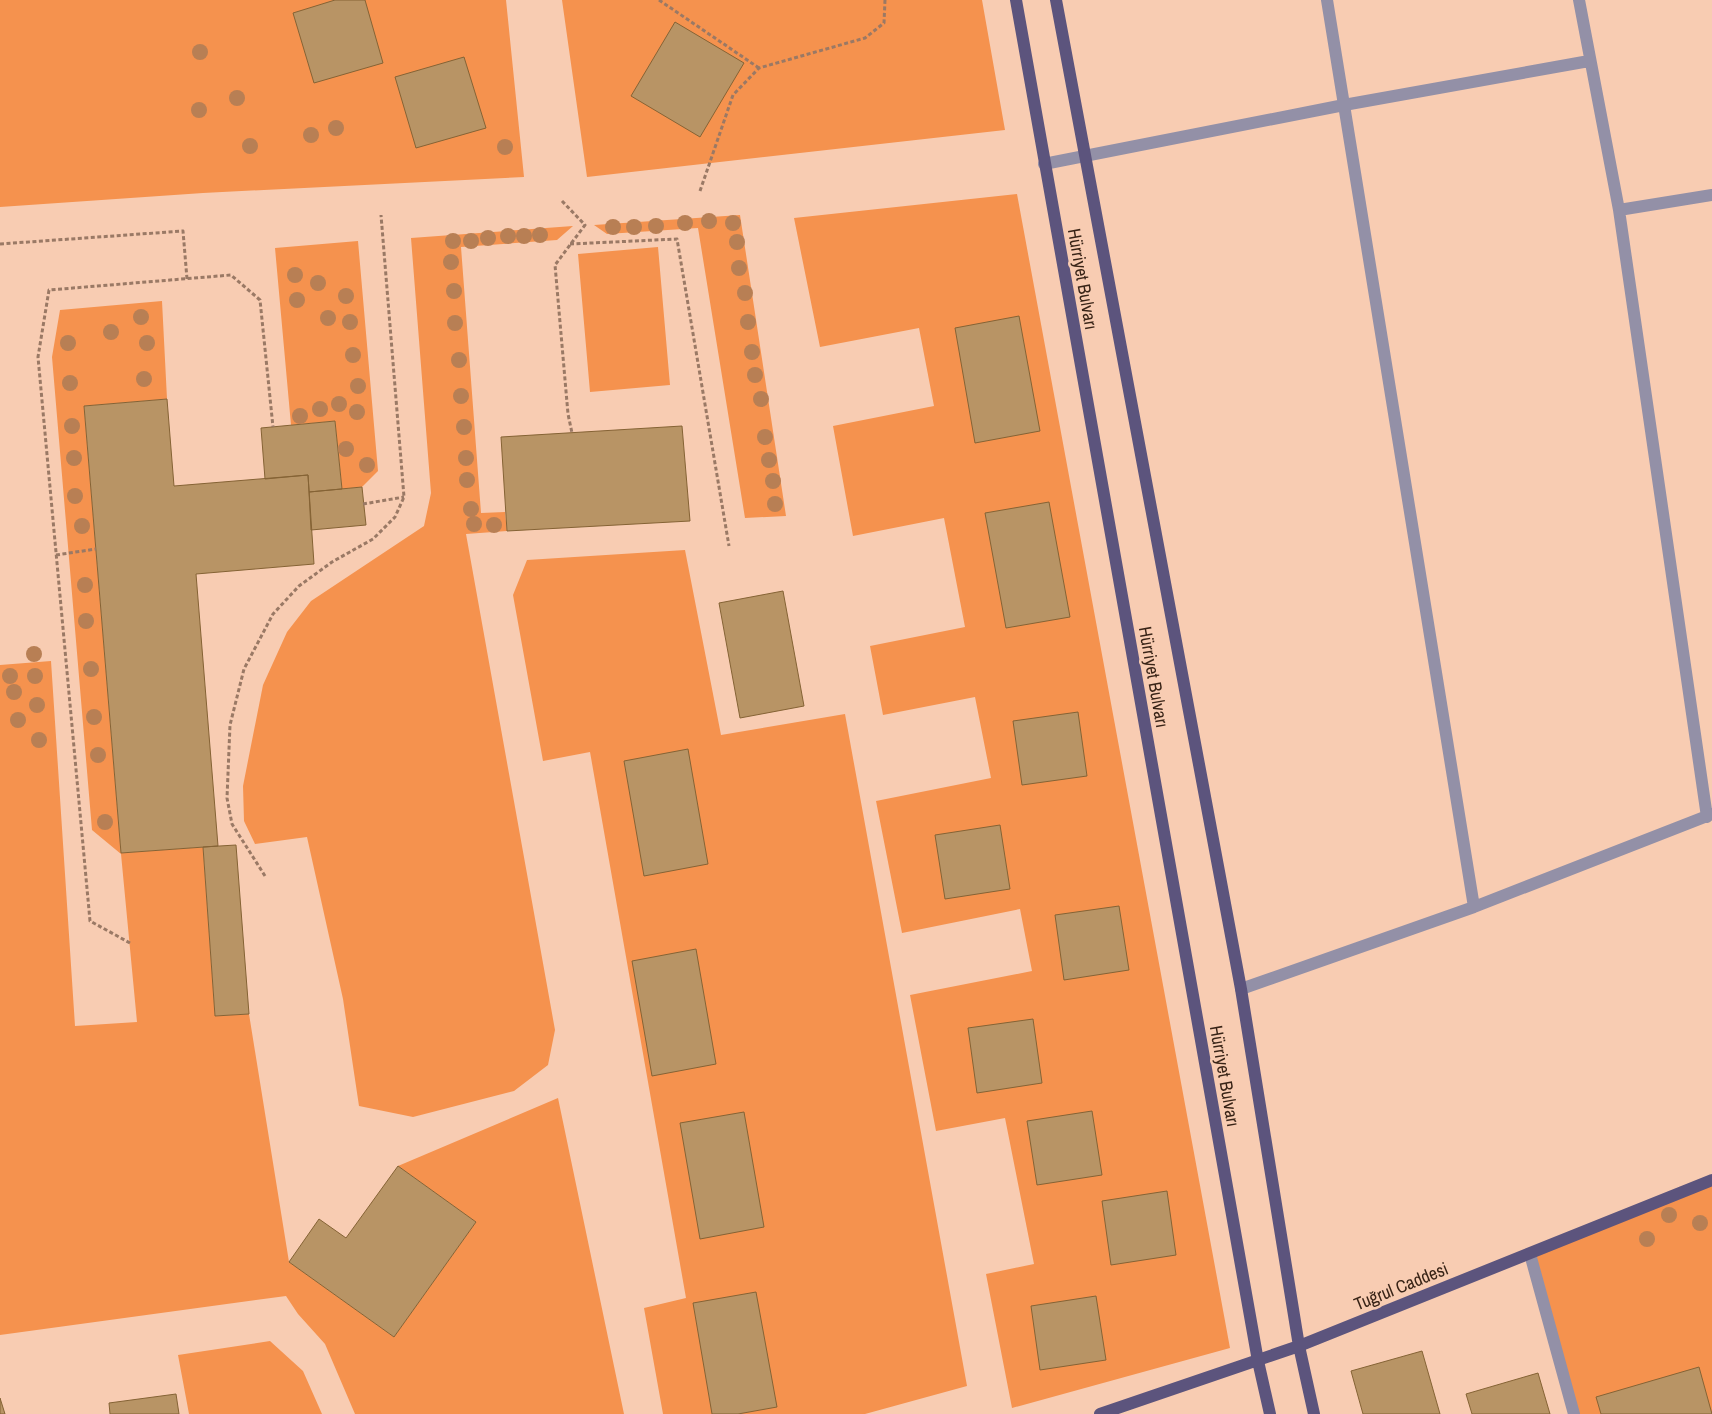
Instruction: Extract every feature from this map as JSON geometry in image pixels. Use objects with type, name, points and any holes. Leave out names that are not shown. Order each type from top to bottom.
[{"type":"main road","name":"Hürriyet Bulvarı","points":[[1016,0],[1258,1361],[1270,1414]]},
{"type":"main road","name":"Hürriyet Bulvarı","points":[[1056,0],[1083,155],[1240,988],[1299,1346],[1314,1414]]},
{"type":"main road","name":"Tuğrul Caddesi","points":[[1100,1414],[1299,1346],[1712,1180]]},
{"type":"street","points":[[1327,0],[1474,907]]},
{"type":"street","points":[[1240,988],[1474,907],[1709,816],[1618,210],[1579,0]]},
{"type":"street","points":[[1044,164],[1344,105],[1589,61]]},
{"type":"street","points":[[1618,210],[1712,195]]},
{"type":"street","points":[[1530,1254],[1574,1414]]},
{"type":"path","points":[[659,0],[759,68]]},
{"type":"path","points":[[700,191],[734,95],[759,68],[865,38],[884,23],[885,0]]},
{"type":"path","points":[[706,40],[708,33]]},
{"type":"path","points":[[562,202],[585,225],[554,265],[568,414],[572,433]]},
{"type":"path","points":[[265,876],[232,824],[227,798],[230,725],[244,669],[273,614],[299,586],[332,562],[373,539],[395,517],[404,497],[381,215]]},
{"type":"path","points":[[0,244],[183,231],[188,279]]},
{"type":"path","points":[[570,244],[677,238],[729,546]]},
{"type":"path","points":[[130,943],[90,921],[38,357],[49,290],[231,275],[260,300],[273,427]]},
{"type":"path","points":[[363,504],[404,497]]},
{"type":"path","points":[[56,555],[96,550]]},
{"type":"shaded area","points":[[0,0],[506,0],[524,177],[203,193],[0,207]]},
{"type":"shaded area","points":[[562,0],[982,0],[1005,130],[587,177]]},
{"type":"shaded area","points":[[1017,194],[1230,1348],[1012,1408],[986,1274],[1034,1264],[1005,1118],[936,1131],[910,995],[1032,971],[1020,909],[902,933],[876,801],[991,778],[975,697],[883,715],[870,646],[965,627],[944,518],[853,536],[833,426],[934,406],[919,328],[820,347],[794,218]]},
{"type":"shaded area","points":[[740,215],[786,516],[745,518],[698,228],[607,234],[594,225]]},
{"type":"shaded area","points":[[573,226],[557,240],[461,247],[481,513],[505,512],[507,531],[466,534],[555,1030],[548,1065],[514,1091],[413,1117],[359,1106],[343,999],[307,837],[255,844],[244,821],[243,786],[263,685],[287,632],[311,601],[424,526],[431,493],[411,238]]},
{"type":"shaded area","points":[[358,241],[378,471],[362,487],[342,489],[335,421],[291,425],[275,248]]},
{"type":"shaded area","points":[[658,247],[670,385],[590,392],[578,254]]},
{"type":"shaded area","points":[[162,301],[167,399],[84,406],[121,853],[203,847],[215,1016],[249,1014],[289,1262],[394,1337],[476,1222],[398,1166],[558,1098],[624,1414],[355,1414],[325,1344],[298,1314],[286,1296],[0,1335],[0,665],[51,661],[75,1026],[137,1022],[121,854],[92,830],[52,357],[60,310]]},
{"type":"shaded area","points":[[685,550],[721,735],[845,714],[967,1386],[865,1414],[663,1414],[644,1308],[686,1298],[590,752],[543,761],[513,595],[527,560]]},
{"type":"shaded area","points":[[1712,1180],[1712,1414],[1574,1414],[1530,1254]]},
{"type":"shaded area","points":[[270,1341],[303,1371],[322,1414],[189,1414],[178,1355]]},
{"type":"building","points":[[335,0],[365,0],[383,63],[314,83],[293,13]]},
{"type":"building","points":[[675,22],[744,63],[700,137],[631,96]]},
{"type":"building","points":[[464,57],[486,128],[416,148],[395,77]]},
{"type":"building","points":[[1019,316],[1040,431],[975,443],[955,328]]},
{"type":"building","points":[[167,399],[174,486],[308,475],[314,564],[196,574],[218,846],[121,853],[84,406]]},
{"type":"building","points":[[335,421],[342,489],[309,492],[308,475],[265,479],[261,428]]},
{"type":"building","points":[[682,426],[690,521],[507,531],[501,437]]},
{"type":"building","points":[[362,487],[366,525],[311,530],[309,492]]},
{"type":"building","points":[[1049,502],[1070,617],[1006,628],[985,513]]},
{"type":"building","points":[[783,591],[804,706],[740,718],[719,603]]},
{"type":"building","points":[[1078,712],[1087,776],[1022,785],[1013,721]]},
{"type":"building","points":[[688,749],[708,864],[644,876],[624,761]]},
{"type":"building","points":[[1000,825],[1010,889],[945,899],[935,835]]},
{"type":"building","points":[[236,845],[249,1014],[215,1016],[203,847]]},
{"type":"building","points":[[1119,906],[1129,970],[1064,980],[1055,915]]},
{"type":"building","points":[[696,949],[716,1064],[652,1076],[632,961]]},
{"type":"building","points":[[1033,1019],[1042,1083],[977,1093],[968,1028]]},
{"type":"building","points":[[1092,1111],[1102,1175],[1037,1185],[1027,1121]]},
{"type":"building","points":[[744,1112],[764,1227],[700,1239],[680,1123]]},
{"type":"building","points":[[398,1166],[476,1222],[394,1337],[289,1262],[319,1219],[346,1238]]},
{"type":"building","points":[[1167,1191],[1176,1255],[1111,1265],[1102,1201]]},
{"type":"building","points":[[756,1292],[777,1407],[738,1414],[712,1414],[693,1303]]},
{"type":"building","points":[[1096,1296],[1106,1360],[1040,1370],[1031,1306]]},
{"type":"building","points":[[1422,1351],[1440,1414],[1363,1414],[1351,1371]]},
{"type":"building","points":[[1699,1367],[1712,1414],[1601,1414],[1596,1397]]},
{"type":"building","points":[[1538,1373],[1550,1414],[1472,1414],[1466,1394]]},
{"type":"building","points":[[176,1394],[179,1414],[110,1414],[109,1403]]},
{"type":"building","points":[[0,1398],[5,1414],[0,1414]]}]
